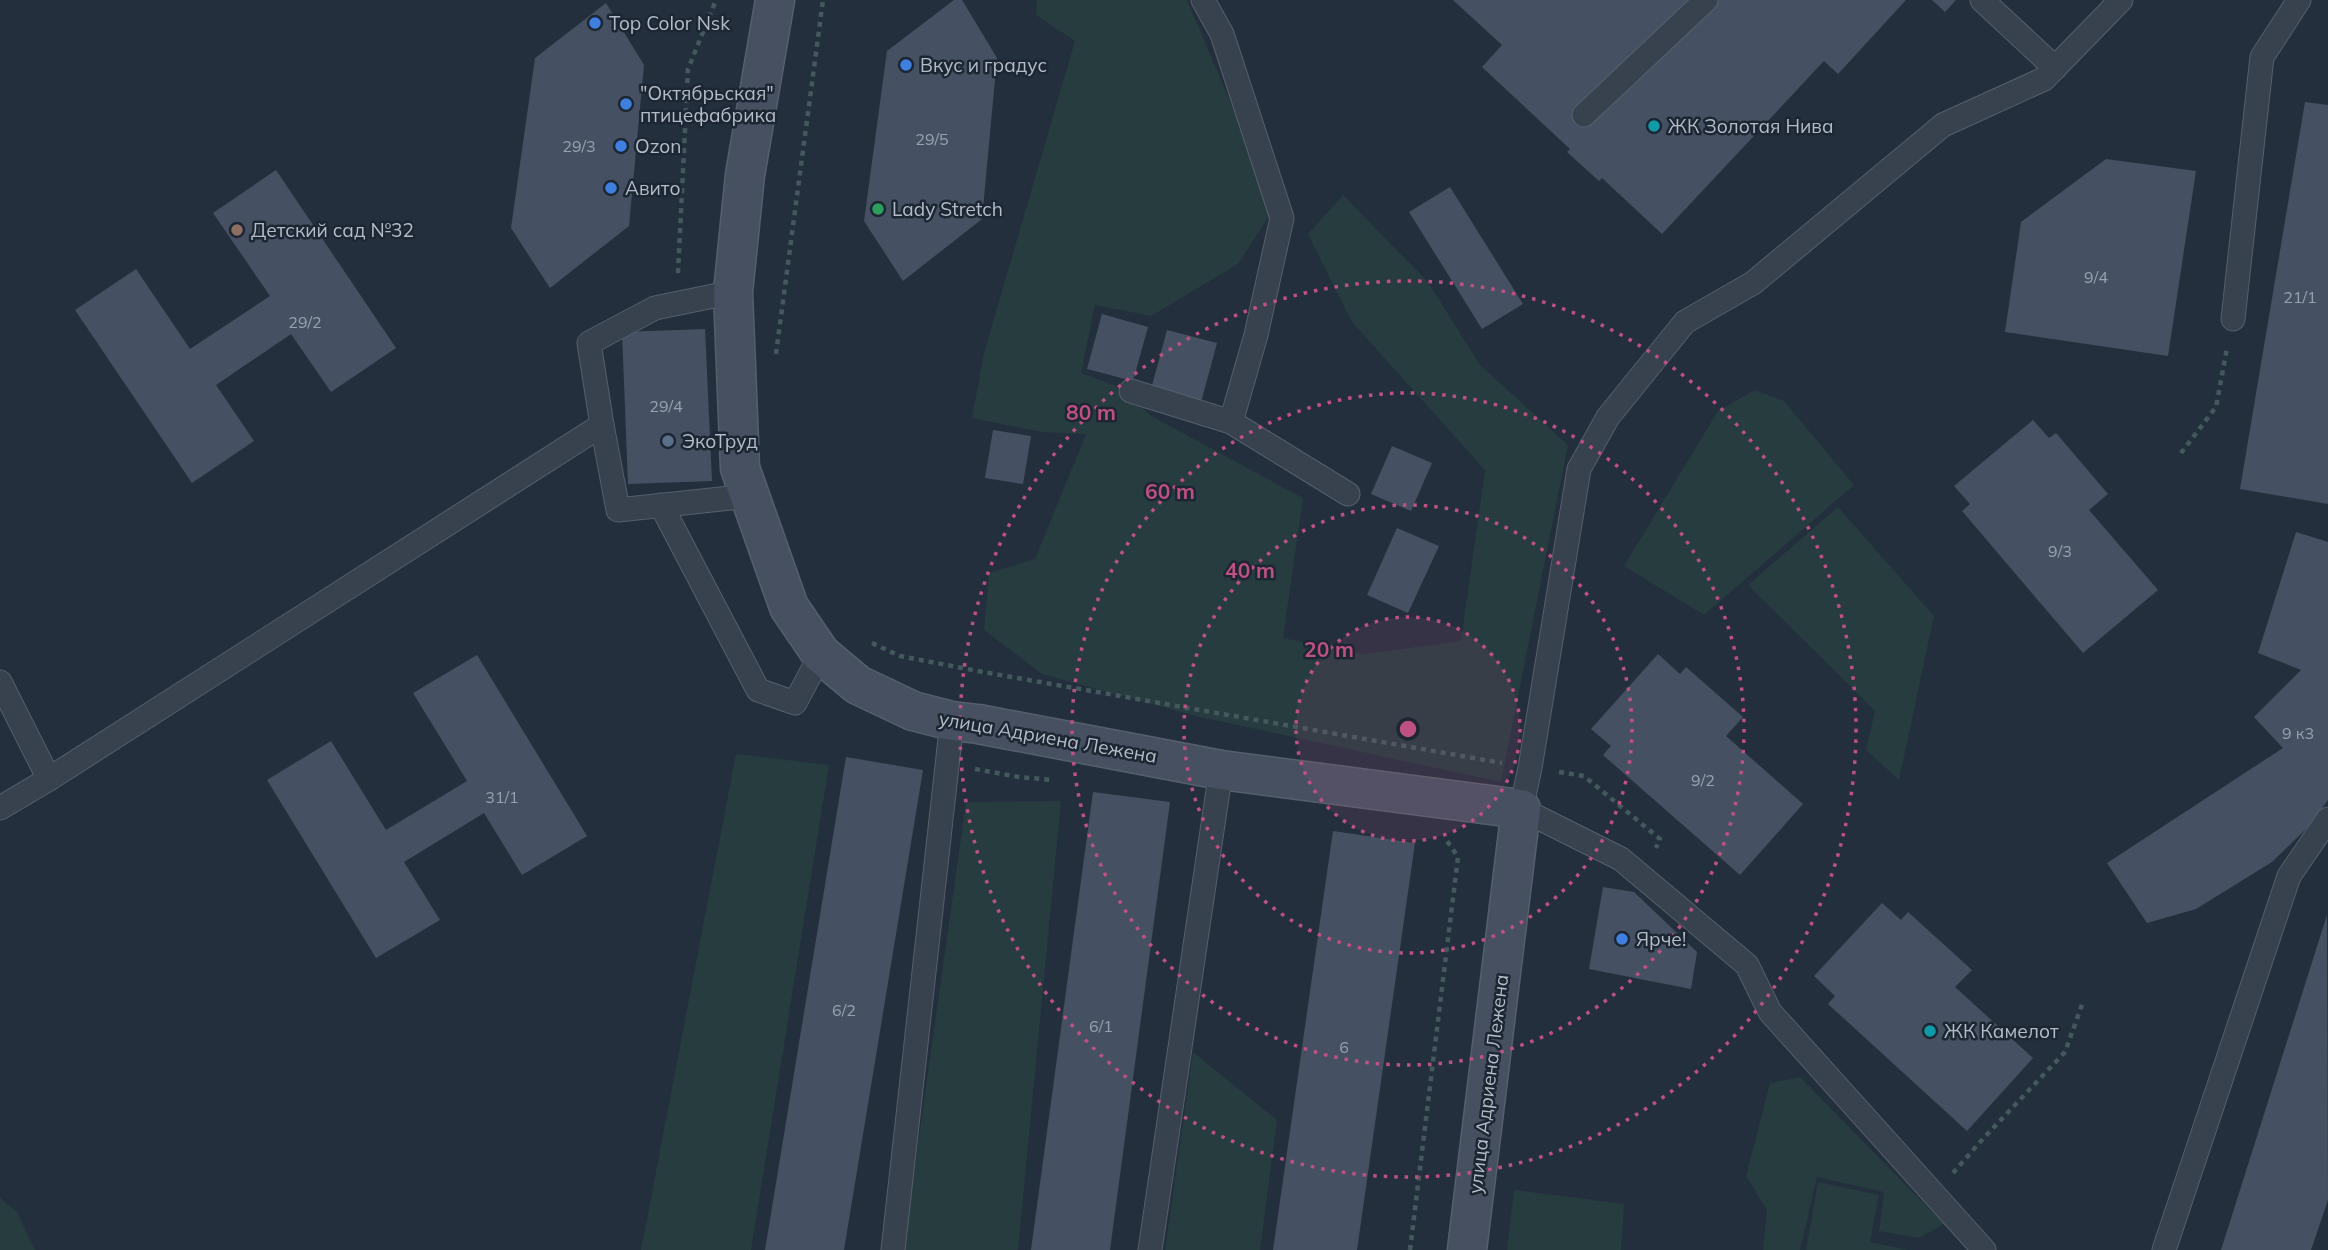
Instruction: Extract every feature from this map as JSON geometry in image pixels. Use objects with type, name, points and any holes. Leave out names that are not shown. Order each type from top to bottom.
[{"type":"street","name":"улица Адриена Лежена","points":[[775,0],[745,175],[733,292],[740,468],[789,607],[821,654],[858,685],[913,711],[952,721],[1221,770],[1521,809],[1467,1250]]},
{"type":"lane","points":[[1203,0],[1222,34],[1282,218],[1256,335],[1231,422]]},
{"type":"lane","points":[[1982,0],[2055,68]]},
{"type":"lane","points":[[1984,1250],[1770,1012],[1747,965],[1621,859],[1521,809],[1579,469],[1608,418],[1685,322],[1753,284],[1943,125],[2044,79],[2121,0]]},
{"type":"lane","points":[[2233,319],[2262,57],[2299,0]]},
{"type":"lane","points":[[1584,116],[1698,3]]},
{"type":"lane","points":[[733,292],[655,308],[589,343],[618,510],[749,496]]},
{"type":"lane","points":[[1131,391],[1231,422],[1348,494]]},
{"type":"lane","points":[[0,808],[602,425]]},
{"type":"lane","points":[[661,505],[758,690],[795,704],[821,654]]},
{"type":"lane","points":[[0,682],[49,779]]},
{"type":"lane","points":[[893,1250],[952,721]]},
{"type":"lane","points":[[1150,1250],[1221,770]]},
{"type":"lane","points":[[2164,1250],[2289,876],[2328,819]]},
{"type":"path","points":[[776,359],[822,0]]},
{"type":"path","points":[[2180,453],[2216,407],[2233,319]]},
{"type":"path","points":[[868,642],[900,656],[983,672],[1584,776],[1660,839],[1656,848],[1665,856]]},
{"type":"path","points":[[1410,1250],[1458,856],[1438,828]]},
{"type":"path","points":[[1935,1195],[1980,1142],[2065,1052],[2083,1002]]},
{"type":"green space","points":[[1037,0],[1187,0],[1275,207],[1238,264],[1151,316],[1095,305],[1081,373],[1114,385],[1153,417],[1303,498],[1283,638],[1364,654],[1461,641],[1485,470],[1352,322],[1308,234],[1343,195],[1428,282],[1480,365],[1568,445],[1501,782],[1200,717],[1042,674],[984,630],[989,573],[1035,559],[1086,434],[1042,432],[972,418],[984,353],[1075,41],[1036,15]]},
{"type":"green space","points":[[1755,390],[1784,401],[1854,485],[1704,615],[1624,566],[1718,411]]},
{"type":"green space","points":[[1838,507],[1934,616],[1899,780],[1866,750],[1875,711],[1748,585]]},
{"type":"green space","points":[[736,754],[829,765],[751,1250],[641,1250]]},
{"type":"green space","points":[[1061,801],[1018,1250],[903,1250],[966,802]]},
{"type":"green space","points":[[1193,1052],[1277,1120],[1260,1250],[1165,1250]]},
{"type":"green space","points":[[1800,1077],[1944,1224],[1919,1238],[1879,1231],[1884,1192],[1817,1177],[1800,1250],[1763,1250],[1767,1210],[1746,1176],[1770,1083]]},
{"type":"green space","points":[[1818,1182],[1879,1195],[1870,1242],[1908,1250],[1806,1250]]},
{"type":"green space","points":[[1514,1190],[1624,1204],[1621,1250],[1507,1250]]},
{"type":"green space","points":[[0,1198],[17,1212],[35,1250],[0,1250]]},
{"type":"building","points":[[954,0],[962,0],[997,58],[982,219],[903,281],[864,221],[887,51]]},
{"type":"building","name":"ЖК Золотая Нива","points":[[1453,0],[1906,0],[1838,74],[1824,61],[1662,234],[1602,178],[1599,181],[1567,152],[1570,149],[1482,67],[1502,45]]},
{"type":"building","points":[[1932,0],[1956,0],[1945,12]]},
{"type":"building","points":[[606,3],[644,65],[629,226],[550,288],[511,228],[535,58]]},
{"type":"building","points":[[2305,102],[2328,105],[2328,504],[2240,489]]},
{"type":"building","points":[[2106,159],[2196,171],[2168,356],[2005,332],[2021,222]]},
{"type":"building","points":[[276,170],[396,348],[331,392],[291,334],[216,385],[254,441],[192,483],[75,310],[136,269],[190,349],[270,296],[213,213]]},
{"type":"building","points":[[1450,187],[1523,304],[1482,329],[1409,212]]},
{"type":"building","points":[[1102,314],[1148,327],[1133,381],[1087,369]]},
{"type":"building","points":[[705,329],[712,481],[628,484],[622,332]]},
{"type":"building","points":[[1167,330],[1217,343],[1200,406],[1150,393]]},
{"type":"building","points":[[2033,420],[2049,438],[2056,433],[2108,494],[2089,510],[2158,590],[2083,653],[1962,511],[1970,504],[1954,486]]},
{"type":"building","points":[[993,430],[1031,436],[1023,484],[985,478]]},
{"type":"building","points":[[1392,446],[1432,463],[1411,511],[1371,494]]},
{"type":"building","points":[[1397,528],[1439,546],[1408,613],[1367,595]]},
{"type":"building","points":[[2296,532],[2328,542],[2328,800],[2309,826],[2272,862],[2196,909],[2147,923],[2107,863],[2283,748],[2254,717],[2301,670],[2258,653]]},
{"type":"building","points":[[1658,654],[1680,674],[1686,667],[1743,717],[1726,736],[1803,804],[1740,875],[1603,755],[1611,746],[1591,729]]},
{"type":"building","points":[[477,655],[587,836],[522,875],[484,813],[404,862],[440,920],[376,958],[267,780],[331,741],[386,830],[467,781],[413,693]]},
{"type":"building","points":[[846,757],[923,770],[844,1250],[765,1250]]},
{"type":"building","points":[[1093,792],[1170,802],[1110,1250],[1031,1250]]},
{"type":"building","points":[[1333,831],[1415,843],[1357,1250],[1273,1250]]},
{"type":"building","points":[[1603,887],[1634,892],[1697,952],[1691,989],[1589,969]]},
{"type":"building","name":"ЖК Камелот","points":[[1882,903],[1901,920],[1908,912],[1972,970],[1955,987],[2033,1058],[1967,1131],[1828,1004],[1835,996],[1814,976]]},
{"type":"building","points":[[2327,915],[2328,1200],[2311,1250],[2221,1250]]},
{"type":"place","name":"Top Color Nsk","points":[[595,23]]},
{"type":"place","name":"Вкус и градус","points":[[906,65]]},
{"type":"place","name":"\"Октябрьская\" птицефабрика","points":[[626,104]]},
{"type":"place","name":"ЖК Золотая Нива","points":[[1654,126]]},
{"type":"place","name":"Ozon","points":[[621,146]]},
{"type":"place","name":"Авито","points":[[611,188]]},
{"type":"place","name":"Lady Stretch","points":[[878,209]]},
{"type":"place","name":"Детский сад №32","points":[[237,230]]},
{"type":"place","name":"ЭкоТруд","points":[[668,441]]},
{"type":"place","name":"Ярче!","points":[[1622,939]]},
{"type":"place","name":"ЖК Камелот","points":[[1930,1031]]}]
